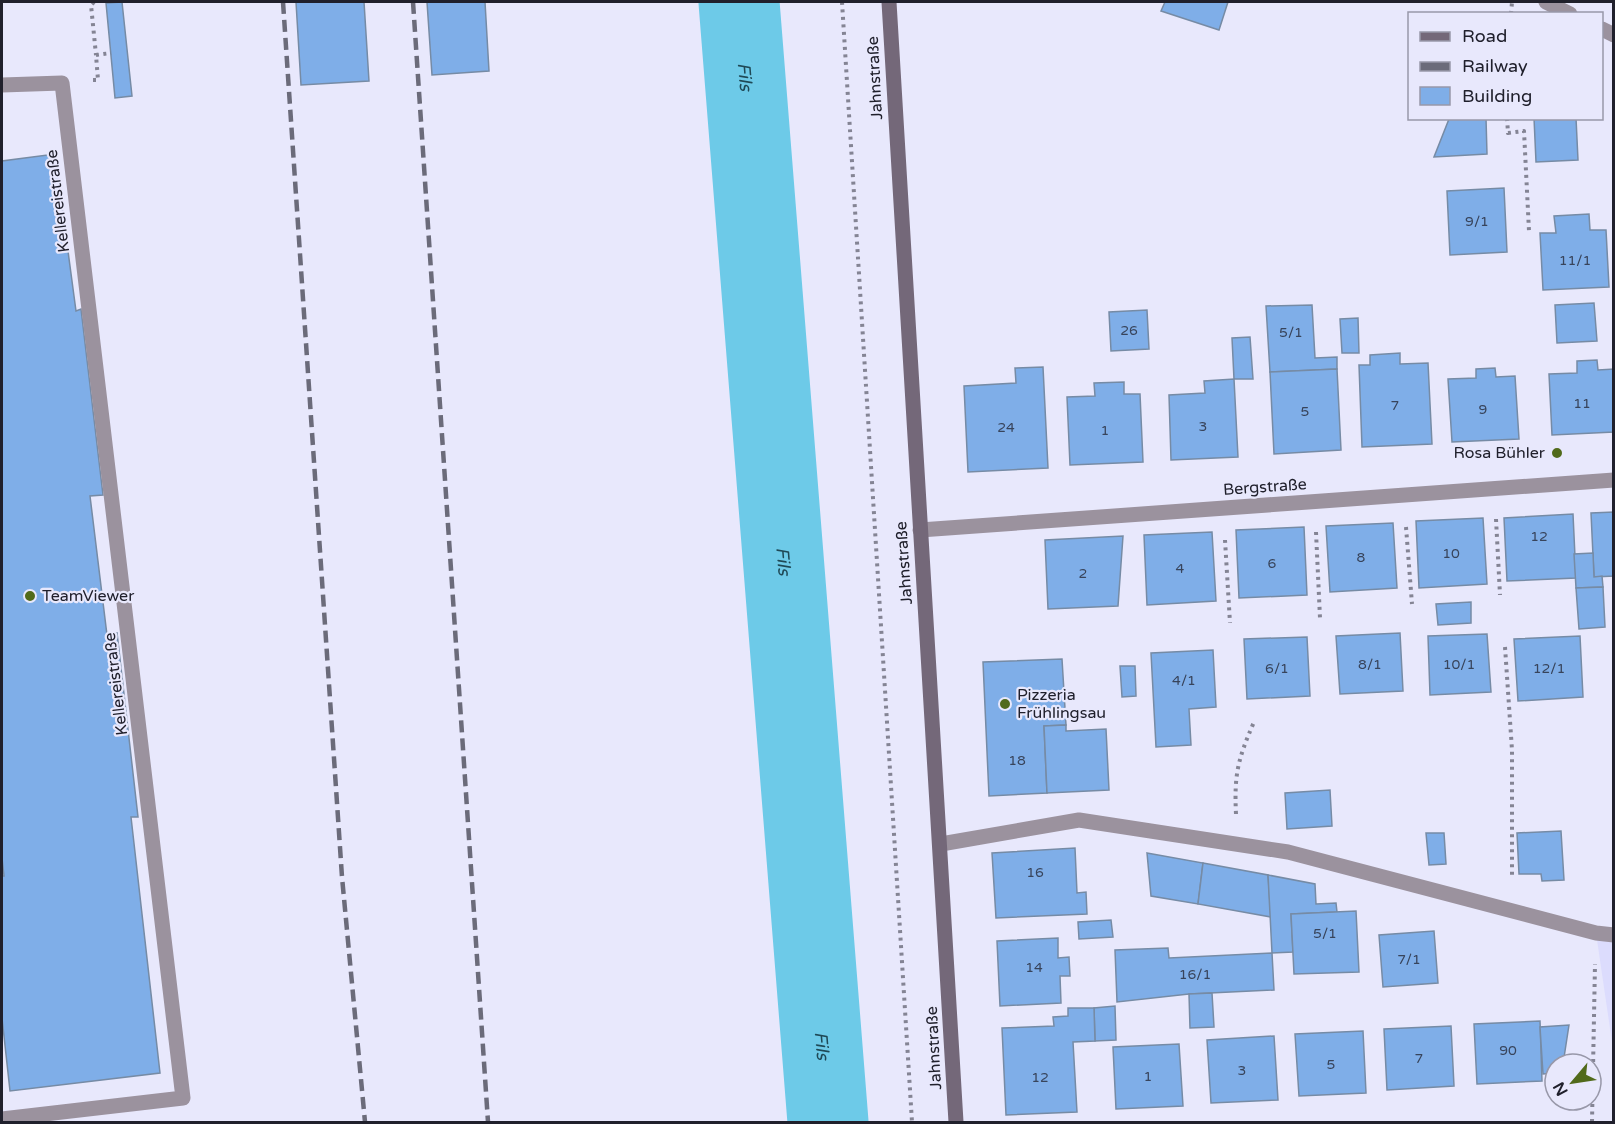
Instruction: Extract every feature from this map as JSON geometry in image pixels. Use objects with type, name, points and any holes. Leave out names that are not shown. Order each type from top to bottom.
[{"type":"main road","name":"Jahnstraße","points":[[889,2],[956,1122]]},
{"type":"street","points":[[1546,2],[1566,12]]},
{"type":"street","name":"Kellereistraße","points":[[2,85],[62,83],[183,1098],[2,1119]]},
{"type":"street","name":"Bergstraße","points":[[920,530],[1614,480]]},
{"type":"street","points":[[941,844],[1079,820],[1288,852],[1596,933],[1614,935]]},
{"type":"path","points":[[94,2],[91,5],[96,55]]},
{"type":"path","points":[[842,2],[912,1122]]},
{"type":"path","points":[[1507,120],[1508,133],[1524,131],[1529,231]]},
{"type":"path","points":[[1494,488],[1500,595]]},
{"type":"path","points":[[1403,495],[1412,604]]},
{"type":"path","points":[[1314,501],[1320,618]]},
{"type":"path","points":[[1224,508],[1230,623]]},
{"type":"path","points":[[1505,647],[1512,750],[1512,911]]},
{"type":"path","points":[[1239,844],[1235,787],[1237,760],[1254,722]]},
{"type":"path","points":[[1592,1122],[1596,933]]},
{"type":"shaded area","points":[[1596,933],[1613,935],[1613,1049]]},
{"type":"building","points":[[122,2],[132,96],[115,98],[106,3]]},
{"type":"building","points":[[296,2],[364,2],[369,81],[301,85]]},
{"type":"building","points":[[427,2],[485,2],[489,71],[432,75]]},
{"type":"building","points":[[1165,2],[1228,2],[1219,30],[1161,11]]},
{"type":"building","points":[[1449,120],[1486,120],[1487,154],[1434,157]]},
{"type":"building","points":[[1534,120],[1576,120],[1578,160],[1536,162]]},
{"type":"building","points":[[55,154],[76,311],[81,309],[103,495],[90,496],[107,635],[117,633],[138,817],[131,817],[160,1073],[10,1091],[2,1018],[2,876],[4,876],[2,858],[2,161]]},
{"type":"building","points":[[1504,188],[1507,252],[1450,255],[1447,191]]},
{"type":"building","points":[[1589,214],[1590,230],[1606,230],[1609,287],[1543,290],[1540,233],[1556,233],[1554,216]]},
{"type":"building","points":[[1594,303],[1597,341],[1557,343],[1555,305]]},
{"type":"building","points":[[1312,305],[1315,358],[1337,357],[1337,369],[1270,372],[1266,306]]},
{"type":"building","points":[[1147,310],[1149,349],[1111,351],[1109,312]]},
{"type":"building","points":[[1358,318],[1359,353],[1342,353],[1340,319]]},
{"type":"building","points":[[1250,337],[1253,379],[1234,379],[1232,338]]},
{"type":"building","points":[[1400,353],[1400,364],[1428,363],[1432,444],[1362,447],[1359,365],[1370,365],[1370,355]]},
{"type":"building","points":[[1597,360],[1598,370],[1614,369],[1614,432],[1552,435],[1549,374],[1577,373],[1577,361]]},
{"type":"building","points":[[1043,367],[1048,468],[968,472],[964,386],[1016,383],[1015,368]]},
{"type":"building","points":[[1495,368],[1496,377],[1515,376],[1519,439],[1452,442],[1448,379],[1476,378],[1476,369]]},
{"type":"building","points":[[1337,369],[1341,450],[1274,454],[1270,372]]},
{"type":"building","points":[[1234,379],[1238,457],[1171,460],[1169,395],[1205,393],[1204,381]]},
{"type":"building","points":[[1124,382],[1124,394],[1140,394],[1143,462],[1070,465],[1067,397],[1095,396],[1094,383]]},
{"type":"building","points":[[1614,512],[1614,576],[1594,577],[1591,513]]},
{"type":"building","points":[[1573,514],[1576,578],[1507,581],[1504,518]]},
{"type":"building","points":[[1483,518],[1487,584],[1419,588],[1416,521]]},
{"type":"building","points":[[1393,523],[1397,588],[1330,592],[1326,526]]},
{"type":"building","points":[[1304,527],[1307,595],[1239,598],[1236,530]]},
{"type":"building","points":[[1212,532],[1216,601],[1147,605],[1144,535]]},
{"type":"building","points":[[1123,536],[1118,606],[1048,609],[1045,540]]},
{"type":"building","points":[[1593,553],[1594,577],[1602,576],[1603,587],[1576,588],[1574,554]]},
{"type":"building","points":[[1603,587],[1605,627],[1579,629],[1576,588]]},
{"type":"building","points":[[1471,602],[1471,623],[1438,625],[1436,604]]},
{"type":"building","points":[[1400,633],[1403,691],[1340,694],[1336,636]]},
{"type":"building","points":[[1487,634],[1491,692],[1430,695],[1428,636]]},
{"type":"building","points":[[1580,636],[1583,697],[1518,701],[1514,639]]},
{"type":"building","points":[[1307,637],[1310,696],[1247,699],[1244,639]]},
{"type":"building","points":[[1213,650],[1216,707],[1189,709],[1191,745],[1156,747],[1151,653]]},
{"type":"building","points":[[1062,659],[1066,725],[1044,726],[1047,793],[989,796],[983,662]]},
{"type":"building","points":[[1120,666],[1135,666],[1136,696],[1122,697]]},
{"type":"building","points":[[1066,725],[1066,731],[1106,729],[1109,790],[1047,793],[1044,726]]},
{"type":"building","points":[[1330,790],[1332,826],[1287,829],[1285,793]]},
{"type":"building","points":[[1561,831],[1564,880],[1542,881],[1541,874],[1519,874],[1517,833]]},
{"type":"building","points":[[1426,833],[1444,833],[1446,864],[1429,865]]},
{"type":"building","points":[[1075,848],[1077,893],[1086,892],[1087,914],[996,918],[992,853]]},
{"type":"building","points":[[1147,853],[1203,863],[1198,904],[1151,896]]},
{"type":"building","points":[[1203,863],[1268,875],[1271,917],[1198,904]]},
{"type":"building","points":[[1268,875],[1315,884],[1316,904],[1336,903],[1337,912],[1291,914],[1293,952],[1272,953]]},
{"type":"building","points":[[1356,911],[1359,972],[1294,974],[1291,914]]},
{"type":"building","points":[[1111,920],[1113,937],[1079,939],[1078,922]]},
{"type":"building","points":[[1434,931],[1438,983],[1383,987],[1379,935]]},
{"type":"building","points":[[1058,938],[1058,958],[1069,957],[1070,976],[1060,976],[1061,1003],[1000,1006],[997,941]]},
{"type":"building","points":[[1168,948],[1169,958],[1272,953],[1274,990],[1189,994],[1117,1002],[1115,950]]},
{"type":"building","points":[[1212,993],[1214,1027],[1190,1028],[1189,994]]},
{"type":"building","points":[[1115,1006],[1116,1040],[1095,1041],[1094,1008]]},
{"type":"building","points":[[1068,1008],[1094,1008],[1095,1041],[1073,1042],[1077,1112],[1006,1115],[1002,1028],[1054,1026],[1053,1017],[1068,1016]]},
{"type":"building","points":[[1540,1021],[1542,1081],[1477,1084],[1474,1024]]},
{"type":"building","points":[[1569,1025],[1565,1052],[1543,1052],[1543,1074],[1540,1027]]},
{"type":"building","points":[[1451,1026],[1454,1086],[1387,1090],[1384,1029]]},
{"type":"building","points":[[1363,1031],[1366,1093],[1299,1096],[1295,1034]]},
{"type":"building","points":[[1274,1036],[1278,1100],[1211,1103],[1207,1040]]},
{"type":"building","points":[[1179,1044],[1183,1106],[1116,1109],[1113,1047]]},
{"type":"waterway","name":"Fils","points":[[739,2],[828,1122]]},
{"type":"railway","points":[[283,2],[342,877],[365,1122]]},
{"type":"railway","points":[[413,2],[488,1122]]},
{"type":"place","name":"Rosa Bühler","points":[[1557,453]]},
{"type":"place","name":"TeamViewer","points":[[30,596]]},
{"type":"place","name":"Pizzeria Frühlingsau","points":[[1005,704]]}]
